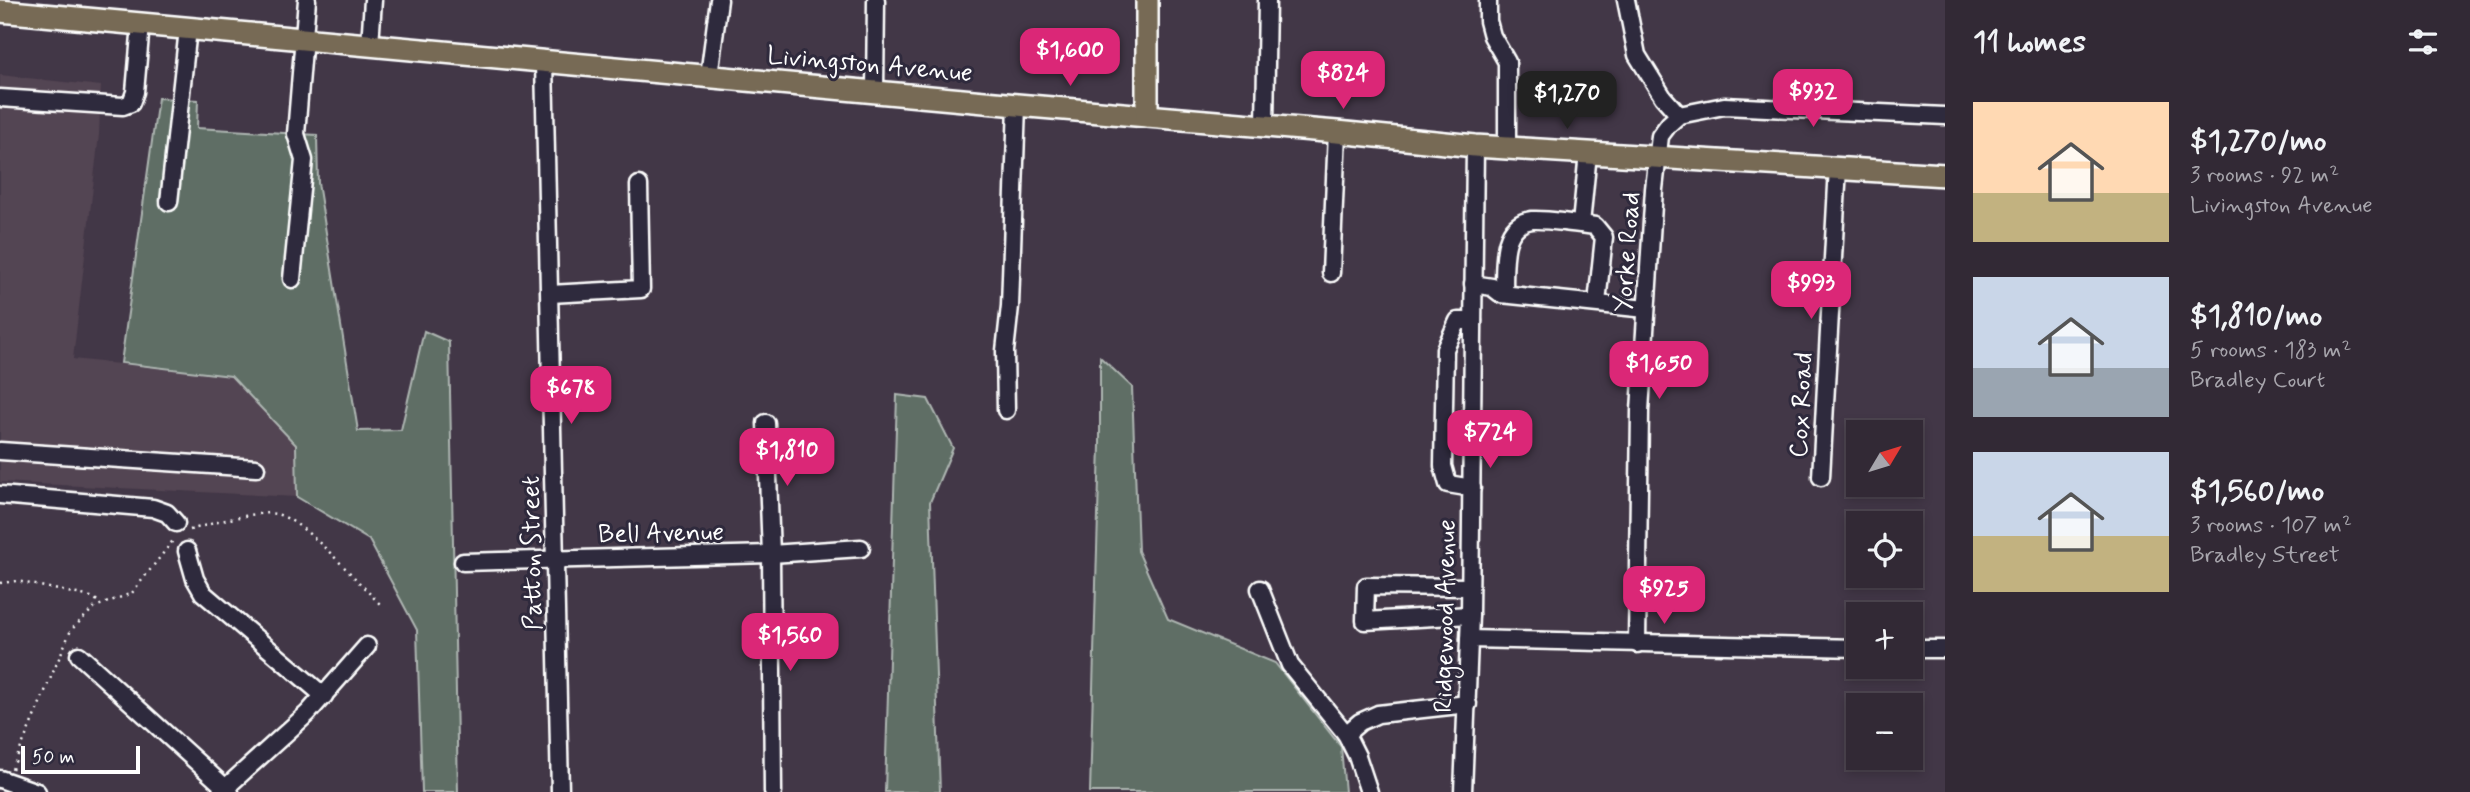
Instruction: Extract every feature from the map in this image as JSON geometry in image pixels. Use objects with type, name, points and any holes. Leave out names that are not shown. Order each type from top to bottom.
[{"type":"main road","points":[[1147,0],[1147,116]]},
{"type":"main road","name":"Livingston Avenue","points":[[0,11],[45,8],[188,29],[1507,149],[1945,175]]},
{"type":"street","points":[[292,279],[304,160],[296,134],[307,0]]},
{"type":"street","points":[[370,46],[373,0]]},
{"type":"street","points":[[709,76],[719,0]]},
{"type":"street","points":[[876,0],[876,91]]},
{"type":"street","points":[[1265,125],[1267,0]]},
{"type":"street","points":[[1488,0],[1488,21],[1492,36],[1507,62],[1507,149]]},
{"type":"street","points":[[1626,0],[1637,55],[1663,97],[1679,116],[1724,106],[1945,116]]},
{"type":"street","points":[[0,98],[123,106],[131,103],[135,92],[141,24]]},
{"type":"street","points":[[169,202],[188,29]]},
{"type":"street","name":"Patton Street","points":[[544,62],[560,792]]},
{"type":"street","points":[[1006,410],[1005,351],[1010,306],[1017,105]]},
{"type":"street","name":"Yorke Road","points":[[1637,644],[1640,411],[1657,157],[1660,136],[1679,116]]},
{"type":"street","points":[[1331,273],[1337,132]]},
{"type":"street","name":"Ridgewood Avenue","points":[[1463,792],[1470,615],[1475,146]]},
{"type":"street","points":[[1581,224],[1588,153]]},
{"type":"street","name":"Cox Road","points":[[1821,477],[1838,167]]},
{"type":"street","points":[[550,294],[641,289],[639,185]]},
{"type":"street","points":[[1502,294],[1508,236],[1516,226],[1531,220],[1581,224],[1595,226],[1604,237],[1597,303]]},
{"type":"street","points":[[1473,292],[1490,299],[1502,294],[1646,309]]},
{"type":"street","points":[[1472,488],[1448,485],[1443,466],[1445,349],[1458,321],[1473,321]]},
{"type":"street","points":[[766,424],[771,554],[773,792]]},
{"type":"street","points":[[0,451],[256,468]]},
{"type":"street","points":[[0,495],[153,508],[167,513],[181,529]]},
{"type":"street","name":"Bell Avenue","points":[[463,562],[771,554],[861,548]]},
{"type":"street","points":[[187,551],[195,579],[203,593],[324,696]]},
{"type":"street","points":[[1469,587],[1366,586],[1365,621],[1470,615]]},
{"type":"street","points":[[1260,589],[1290,665],[1346,734],[1357,756],[1369,792]]},
{"type":"street","points":[[1469,639],[1846,648]]},
{"type":"street","points":[[79,655],[226,791],[324,696],[367,646]]},
{"type":"street","points":[[1923,649],[1945,649]]},
{"type":"street","points":[[1346,734],[1360,722],[1378,714],[1468,704]]},
{"type":"street","points":[[3,780],[27,790]]},
{"type":"path","points":[[3,780],[67,638],[89,611],[101,603],[132,593],[181,529],[252,515],[278,514],[295,523],[315,540],[382,606]]},
{"type":"path","points":[[0,583],[17,581],[91,597],[101,603]]},
{"type":"shaded area","points":[[0,75],[101,86],[99,135],[73,359],[231,376],[296,445],[297,497],[0,482]]},
{"type":"green space","points":[[158,98],[198,100],[197,128],[317,135],[318,183],[358,431],[401,430],[424,331],[449,342],[458,792],[422,792],[417,630],[369,540],[297,497],[296,445],[231,376],[121,363]]},
{"type":"green space","points":[[1100,357],[1132,387],[1138,551],[1168,619],[1275,663],[1341,747],[1345,792],[1090,792]]},
{"type":"green space","points":[[897,395],[928,399],[953,448],[930,502],[940,792],[885,792]]}]
